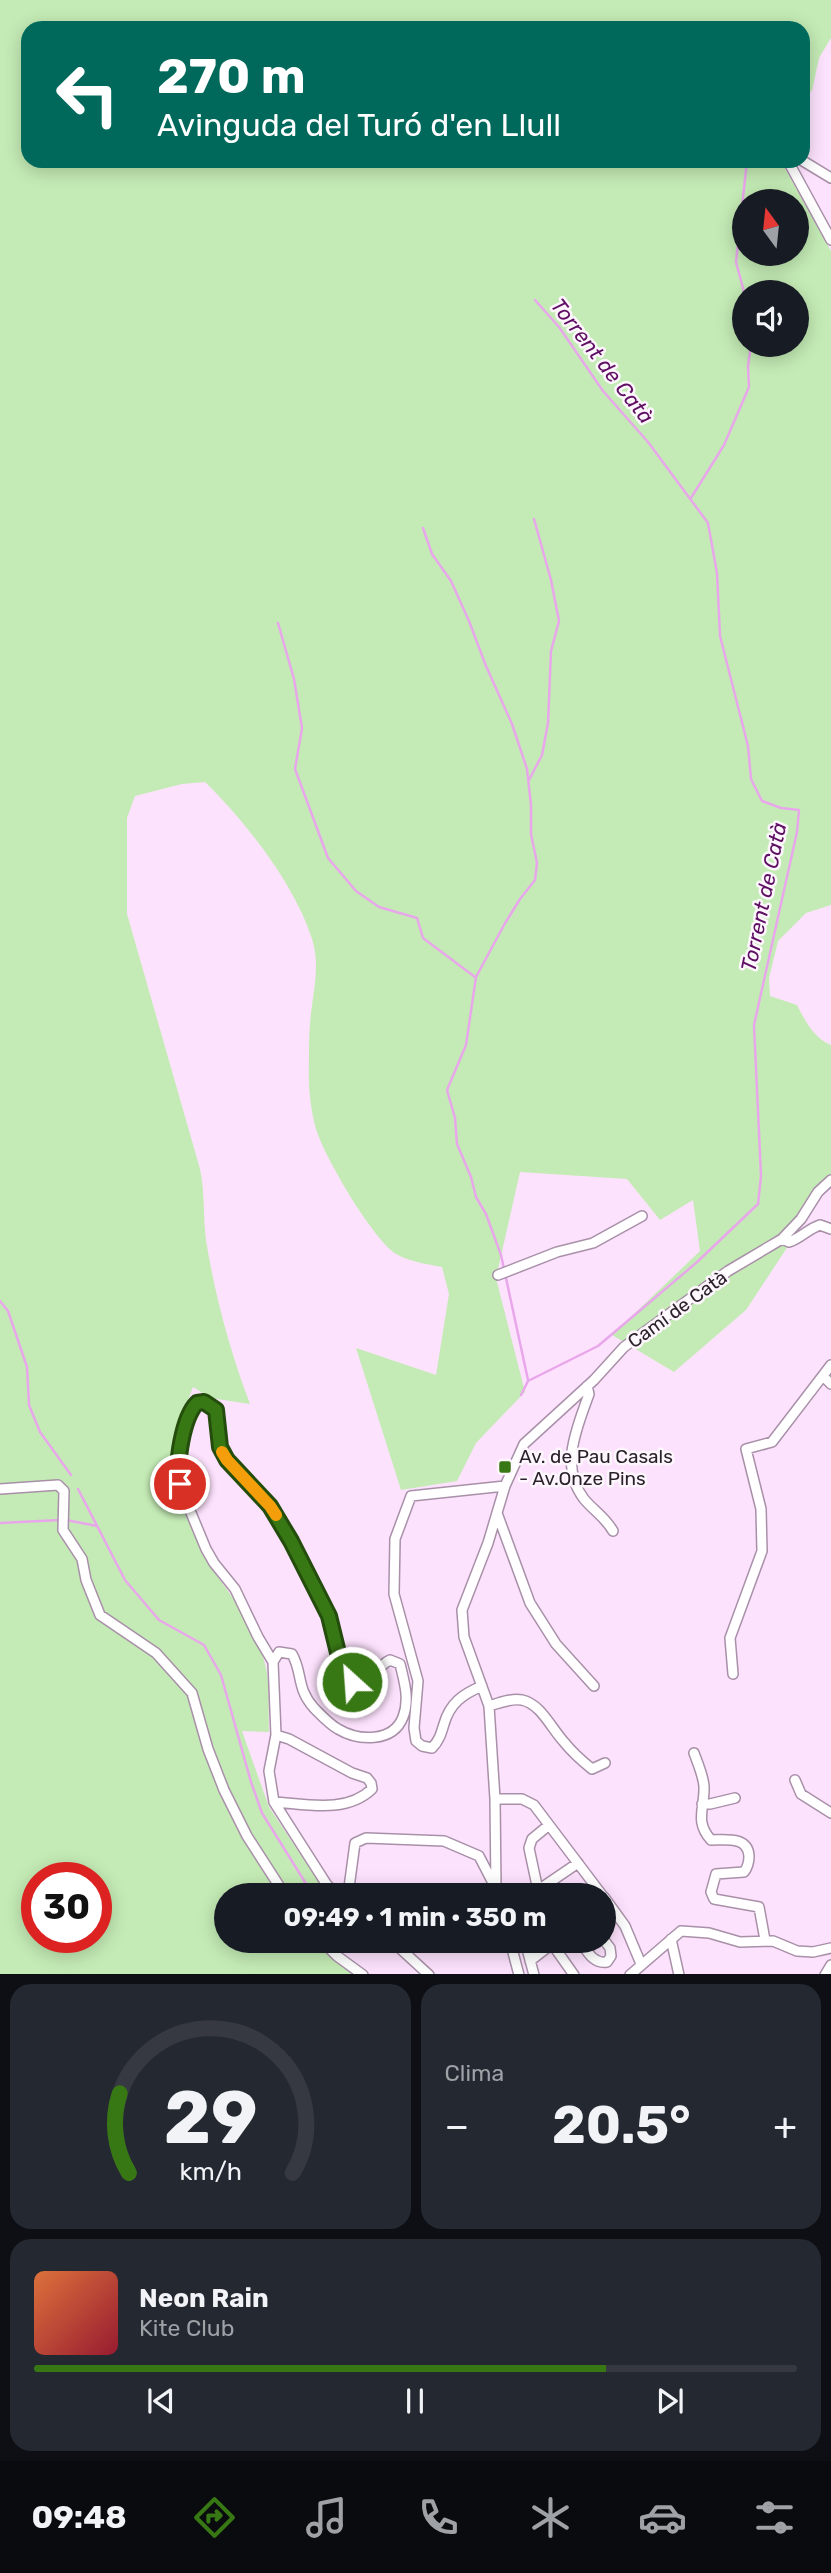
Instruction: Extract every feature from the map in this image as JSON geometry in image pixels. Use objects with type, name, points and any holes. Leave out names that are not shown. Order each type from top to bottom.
[{"type":"street","points":[[810,165],[831,178]]},
{"type":"street","points":[[792,168],[831,240]]},
{"type":"street","name":"Camí de Catà","points":[[505,1486],[524,1444],[587,1386],[624,1347],[728,1271],[782,1239],[801,1219],[818,1192],[831,1180]]},
{"type":"street","points":[[498,1275],[557,1252],[593,1243],[642,1216]]},
{"type":"street","points":[[782,1239],[789,1242],[820,1225],[831,1229]]},
{"type":"street","points":[[733,1674],[730,1638],[762,1551],[761,1509],[746,1449],[772,1443],[831,1366]]},
{"type":"street","points":[[823,1376],[831,1384]]},
{"type":"street","points":[[587,1386],[589,1394],[571,1448],[573,1478],[587,1502],[606,1518],[613,1531]]},
{"type":"street","points":[[273,1662],[279,1652],[292,1654],[304,1694],[312,1706],[340,1731],[362,1738],[384,1736],[393,1731],[404,1715],[405,1683],[400,1664],[390,1660],[365,1684],[352,1682],[341,1665],[329,1616],[291,1541],[270,1506],[227,1460],[220,1447],[216,1410],[204,1402],[197,1403],[189,1414],[178,1463],[182,1493],[206,1549],[235,1589],[273,1662],[276,1735],[269,1771],[274,1802],[326,1883]]},
{"type":"street","points":[[0,1489],[58,1485],[64,1491],[63,1530],[82,1559],[86,1580],[100,1615],[156,1653],[192,1693],[208,1749],[224,1790],[247,1836],[277,1883]]},
{"type":"street","points":[[482,1686],[463,1695],[448,1710],[438,1742],[432,1748],[422,1746],[416,1741],[414,1728],[418,1681],[394,1594],[393,1573],[395,1539],[411,1496],[505,1486],[462,1611],[464,1637],[482,1686],[489,1706],[497,1883]]},
{"type":"street","points":[[497,1512],[530,1603],[556,1644],[594,1686]]},
{"type":"street","points":[[489,1706],[512,1700],[535,1704],[564,1743],[592,1769],[605,1763]]},
{"type":"street","points":[[274,1802],[328,1806],[359,1797],[372,1789],[367,1778],[276,1735]]},
{"type":"street","points":[[694,1754],[704,1782],[701,1818],[703,1831],[711,1840],[738,1840],[748,1847],[748,1867],[744,1872],[716,1874],[711,1892],[714,1899],[723,1902],[759,1907],[765,1940]]},
{"type":"street","points":[[795,1780],[801,1794],[831,1814]]},
{"type":"street","points":[[702,1804],[735,1798]]},
{"type":"street","points":[[495,1799],[522,1799],[534,1805],[592,1883]]},
{"type":"street","points":[[534,1883],[529,1848],[532,1839],[549,1825]]},
{"type":"street","points":[[350,1883],[355,1843],[366,1838],[444,1841],[479,1856],[493,1883]]},
{"type":"street","points":[[551,1883],[578,1863]]},
{"type":"street","points":[[616,1914],[625,1926],[641,1964]]},
{"type":"street","points":[[631,1974],[681,1931],[695,1931],[740,1942],[765,1940],[797,1951],[813,1952],[831,1948]]},
{"type":"street","points":[[671,1939],[679,1974]]},
{"type":"street","points":[[335,1953],[362,1974]]},
{"type":"street","points":[[405,1953],[428,1974]]},
{"type":"street","points":[[513,1953],[519,1974]]},
{"type":"street","points":[[528,1953],[534,1974]]},
{"type":"street","points":[[530,1961],[539,1953]]},
{"type":"street","points":[[558,1953],[573,1974]]},
{"type":"street","points":[[590,1953],[599,1963],[607,1962],[611,1953]]},
{"type":"green space","points":[[0,0],[831,0],[831,38],[819,58],[810,92],[810,21],[21,21],[21,168],[785,168],[797,189],[732,189],[732,266],[809,266],[809,211],[831,251],[831,905],[806,913],[778,941],[769,978],[770,996],[797,1005],[815,1033],[831,1045],[831,1181],[746,1310],[674,1372],[612,1335],[700,1251],[693,1200],[660,1220],[627,1179],[520,1172],[496,1278],[525,1392],[476,1443],[457,1481],[401,1490],[356,1348],[436,1375],[449,1294],[442,1267],[396,1254],[375,1232],[350,1196],[321,1142],[312,1112],[309,1078],[316,958],[304,918],[268,855],[205,782],[182,784],[135,796],[127,818],[127,914],[200,1169],[206,1240],[214,1282],[230,1344],[250,1404],[211,1398],[193,1387],[179,1426],[174,1459],[175,1475],[184,1510],[204,1555],[244,1616],[257,1641],[266,1668],[269,1732],[242,1731],[269,1807],[319,1883],[214,1883],[214,1953],[338,1953],[358,1974],[0,1974]]},
{"type":"waterway","points":[[741,280],[736,262],[746,168]]},
{"type":"waterway","name":"Torrent de Catà","points":[[521,1395],[528,1381],[598,1346],[696,1263],[758,1204],[761,1176],[754,1025],[797,832],[799,810],[781,808],[762,801],[751,779],[748,746],[720,636],[717,573],[708,523],[648,442],[603,391],[559,327],[535,300]]},
{"type":"waterway","points":[[691,498],[724,445],[749,387],[749,357]]},
{"type":"waterway","points":[[529,780],[542,755],[548,723],[551,651],[559,621],[534,519]]},
{"type":"waterway","points":[[423,528],[432,554],[451,581],[469,621],[512,724],[527,769],[531,834],[537,863],[535,880],[504,925],[476,977],[466,1045],[447,1090],[455,1118],[457,1144],[501,1255],[528,1380]]},
{"type":"waterway","points":[[278,623],[294,679],[302,728],[295,769],[328,858],[356,891],[379,907],[417,918],[423,938],[475,977]]},
{"type":"waterway","points":[[0,1301],[8,1311],[27,1367],[29,1405],[40,1432],[71,1475]]},
{"type":"waterway","points":[[78,1489],[125,1580],[159,1620],[204,1645],[221,1675],[262,1813],[306,1883]]},
{"type":"waterway","points":[[0,1523],[60,1520]]},
{"type":"waterway","points":[[66,1520],[97,1526]]},
{"type":"slow traffic","points":[[222,1452],[276,1515]]},
{"type":"place","name":"Av. de Pau Casals - Av.Onze Pins","points":[[505,1467]]},
{"type":"route","points":[[180,1484],[178,1463],[189,1414],[197,1403],[204,1402],[216,1410],[220,1447],[227,1460],[270,1506],[291,1541],[329,1616],[341,1665],[352,1682]]}]
